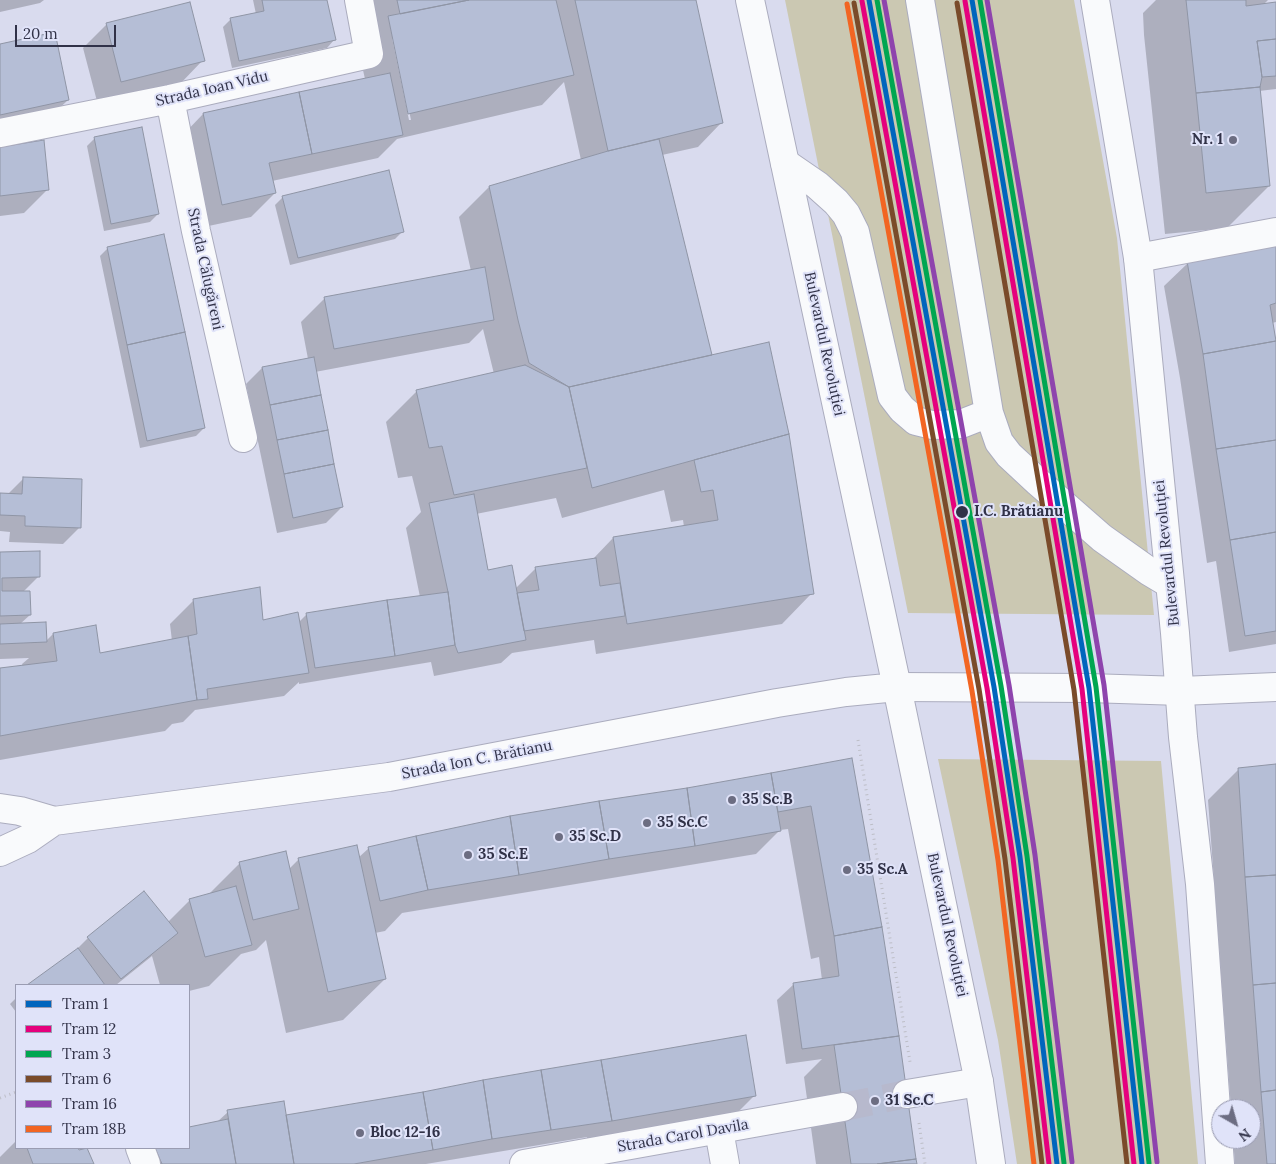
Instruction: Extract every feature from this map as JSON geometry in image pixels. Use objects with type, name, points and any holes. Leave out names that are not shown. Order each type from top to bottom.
[{"type":"main road","name":"Strada Ioan Vidu","points":[[0,133],[170,99],[369,54],[359,0]]},
{"type":"main road","name":"Bulevardul Revoluției","points":[[750,0],[980,1082],[991,1164]]},
{"type":"main road","points":[[920,0],[989,413],[999,442],[1038,482],[1102,538],[1170,584]]},
{"type":"main road","name":"Bulevardul Revoluției","points":[[1095,0],[1138,258],[1181,691],[1183,737],[1200,884],[1220,1164]]},
{"type":"main road","name":"Strada Călugăreni","points":[[170,99],[196,231],[242,438]]},
{"type":"main road","points":[[785,163],[817,185],[836,202],[846,214],[855,232],[892,396],[902,410],[916,421],[932,425],[961,424],[989,413]]},
{"type":"main road","points":[[1138,258],[1276,232]]},
{"type":"main road","points":[[897,687],[1089,688],[1181,691],[1276,687]]},
{"type":"main road","name":"Strada Ion C. Brătianu","points":[[0,808],[20,811],[54,822],[388,777],[787,702],[846,692],[897,687]]},
{"type":"main road","name":"Strada Ion C. Brătianu","points":[[0,852],[28,840],[54,822]]},
{"type":"main road","points":[[911,1094],[980,1082]]},
{"type":"main road","name":"Strada Carol Davila","points":[[524,1164],[843,1107]]},
{"type":"main road","points":[[718,1130],[725,1164]]},
{"type":"main road","points":[[140,1149],[146,1164]]},
{"type":"path","points":[[858,740],[911,1094],[925,1164]]},
{"type":"path","points":[[0,1098],[15,1092]]},
{"type":"shaded area","points":[[785,0],[1074,0],[1117,238],[1154,615],[908,613]]},
{"type":"shaded area","points":[[938,759],[1161,761],[1198,1164],[1017,1164],[998,1040]]},
{"type":"building","points":[[262,0],[327,0],[336,40],[239,61],[230,18],[264,11]]},
{"type":"building","points":[[397,0],[469,0],[400,14]]},
{"type":"building","points":[[469,0],[556,0],[574,75],[408,114],[388,16]]},
{"type":"building","points":[[575,0],[696,0],[723,123],[608,151]]},
{"type":"building","points":[[1186,0],[1246,0],[1246,6],[1276,2],[1276,39],[1257,41],[1262,77],[1260,87],[1196,93]]},
{"type":"building","points":[[190,2],[205,61],[121,82],[106,23]]},
{"type":"building","points":[[55,32],[69,100],[0,115],[0,44]]},
{"type":"building","points":[[1276,39],[1276,76],[1262,77],[1257,41]]},
{"type":"building","points":[[390,73],[403,135],[312,154],[299,92]]},
{"type":"building","name":"Nr. 1","points":[[1260,87],[1270,186],[1206,193],[1196,93]]},
{"type":"building","points":[[299,92],[312,154],[269,163],[276,193],[222,205],[203,113]]},
{"type":"building","points":[[142,127],[159,214],[111,224],[94,137]]},
{"type":"building","points":[[659,139],[712,355],[569,387],[529,363],[489,186],[608,151]]},
{"type":"building","points":[[44,140],[49,190],[0,196],[0,147]]},
{"type":"building","points":[[389,170],[404,232],[298,258],[282,196]]},
{"type":"building","points":[[164,234],[185,332],[127,345],[107,247]]},
{"type":"building","points":[[1276,246],[1276,303],[1270,305],[1276,341],[1203,354],[1187,261]]},
{"type":"building","points":[[485,267],[494,320],[334,349],[324,297]]},
{"type":"building","points":[[185,332],[205,428],[147,441],[127,345]]},
{"type":"building","points":[[1276,341],[1276,440],[1216,449],[1203,354]]},
{"type":"building","points":[[769,342],[789,434],[592,488],[569,387]]},
{"type":"building","points":[[314,357],[321,395],[270,405],[262,367]]},
{"type":"building","points":[[525,365],[569,387],[587,468],[454,495],[442,446],[429,448],[416,390]]},
{"type":"building","points":[[321,395],[328,430],[277,440],[270,405]]},
{"type":"building","points":[[328,430],[334,464],[284,474],[277,440]]},
{"type":"building","points":[[789,434],[814,594],[627,624],[613,537],[718,520],[713,490],[701,492],[694,460]]},
{"type":"building","points":[[1276,440],[1276,532],[1230,540],[1216,449]]},
{"type":"building","points":[[334,464],[343,507],[293,518],[284,474]]},
{"type":"building","points":[[23,477],[82,479],[81,528],[25,526],[25,516],[0,515],[0,493],[22,494]]},
{"type":"building","points":[[474,494],[488,570],[512,565],[526,640],[458,653],[455,645],[448,592],[429,503]]},
{"type":"building","points":[[1276,532],[1276,631],[1245,636],[1230,540]]},
{"type":"building","points":[[40,551],[40,577],[2,578],[2,591],[30,591],[31,615],[0,616],[0,552]]},
{"type":"building","points":[[596,558],[600,586],[620,583],[625,616],[524,631],[517,593],[539,590],[535,567]]},
{"type":"building","points":[[260,587],[263,620],[298,612],[309,673],[207,689],[208,699],[197,700],[188,636],[197,634],[193,599]]},
{"type":"building","points":[[448,592],[455,645],[395,656],[387,600]]},
{"type":"building","points":[[387,600],[395,656],[315,668],[306,613]]},
{"type":"building","points":[[46,622],[47,642],[0,644],[0,624]]},
{"type":"building","points":[[96,625],[100,653],[188,636],[197,700],[0,736],[0,668],[57,661],[53,633]]},
{"type":"building","name":"35 Sc.A","points":[[852,758],[882,927],[834,936],[811,806],[778,812],[771,773]]},
{"type":"building","points":[[1276,764],[1276,875],[1245,877],[1238,768]]},
{"type":"building","name":"35 Sc.B","points":[[771,773],[781,831],[695,846],[687,788]]},
{"type":"building","name":"35 Sc.C","points":[[687,788],[695,846],[609,859],[599,801]]},
{"type":"building","name":"35 Sc.D","points":[[599,801],[609,859],[519,875],[510,816]]},
{"type":"building","name":"35 Sc.E","points":[[510,816],[519,875],[428,890],[416,836]]},
{"type":"building","points":[[416,836],[428,890],[380,901],[368,847]]},
{"type":"building","points":[[357,845],[386,979],[328,992],[298,858]]},
{"type":"building","points":[[286,851],[299,909],[253,920],[239,862]]},
{"type":"building","points":[[1276,875],[1276,983],[1253,985],[1245,877]]},
{"type":"building","points":[[236,886],[252,945],[205,957],[189,899]]},
{"type":"building","points":[[144,891],[178,933],[121,979],[87,937]]},
{"type":"building","points":[[882,927],[899,1036],[802,1049],[793,983],[839,976],[834,936]]},
{"type":"building","points":[[78,948],[104,984],[28,984]]},
{"type":"building","points":[[1276,983],[1276,1090],[1261,1092],[1253,985]]},
{"type":"building","points":[[746,1035],[756,1096],[612,1121],[601,1060]]},
{"type":"building","name":"31 Sc.C","points":[[899,1036],[916,1159],[877,1164],[851,1164],[834,1045]]},
{"type":"building","points":[[601,1060],[612,1121],[551,1130],[541,1070]]},
{"type":"building","points":[[541,1070],[551,1130],[492,1139],[483,1080]]},
{"type":"building","points":[[483,1080],[492,1139],[433,1150],[423,1092]]},
{"type":"building","points":[[1276,1090],[1276,1164],[1267,1164],[1261,1092]]},
{"type":"building","name":"Bloc 12-16","points":[[423,1092],[433,1150],[354,1164],[294,1164],[286,1115]]},
{"type":"building","points":[[284,1101],[294,1164],[236,1164],[227,1110]]},
{"type":"building","points":[[228,1119],[236,1164],[162,1164],[155,1149],[190,1149],[190,1127]]},
{"type":"building","points":[[27,1149],[87,1149],[94,1164],[33,1164]]},
{"type":"building","points":[[916,1159],[917,1164],[877,1164]]},
{"type":"tunnel","points":[[843,1107],[907,1094]]},
{"type":"tram line","name":"1","points":[[869,0],[994,687],[1020,857],[1057,1164]]},
{"type":"tram line","name":"3","points":[[877,0],[1001,686],[1027,856],[1064,1163]]},
{"type":"tram line","name":"16","points":[[884,0],[1009,685],[1035,855],[1072,1162]]},
{"type":"tram line","name":"1","points":[[972,0],[1089,688],[1142,1164]]},
{"type":"tram line","name":"3","points":[[980,0],[1096,687],[1149,1163]]},
{"type":"tram line","name":"16","points":[[987,0],[1104,685],[1157,1162]]},
{"type":"tram line","name":"12","points":[[862,1],[987,688],[1013,858],[1049,1164]]},
{"type":"tram line","name":"12","points":[[965,1],[1082,689],[1134,1164]]},
{"type":"tram line","name":"6","points":[[854,3],[979,689],[1005,859],[1042,1164]]},
{"type":"tram line","name":"6","points":[[957,3],[1074,690],[1127,1164]]},
{"type":"tram line","name":"18B","points":[[847,4],[972,691],[998,860],[1034,1164]]},
{"type":"place","name":"Nr. 1","points":[[1233,140]]},
{"type":"place","name":"I.C. Brătianu","points":[[962,512]]},
{"type":"place","name":"35 Sc.B","points":[[732,800]]},
{"type":"place","name":"35 Sc.C","points":[[647,823]]},
{"type":"place","name":"35 Sc.D","points":[[559,837]]},
{"type":"place","name":"35 Sc.E","points":[[468,855]]},
{"type":"place","name":"35 Sc.A","points":[[847,870]]},
{"type":"place","name":"31 Sc.C","points":[[875,1101]]},
{"type":"place","name":"Bloc 12-16","points":[[360,1133]]}]
